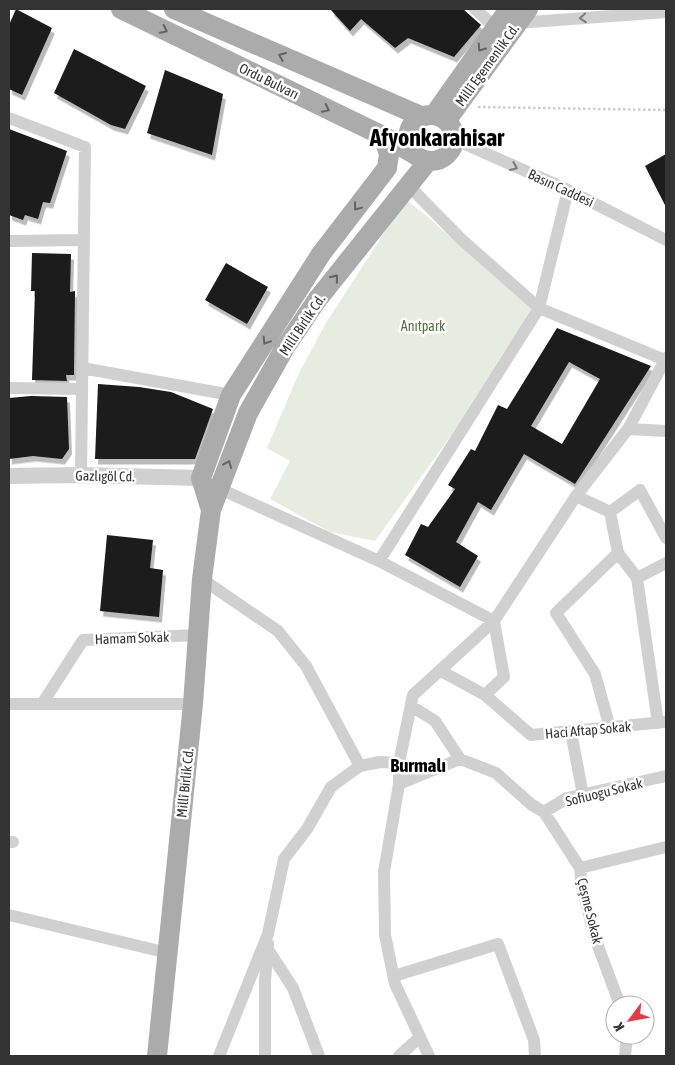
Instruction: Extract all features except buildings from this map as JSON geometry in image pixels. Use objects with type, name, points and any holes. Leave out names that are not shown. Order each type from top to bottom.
[{"type":"main road","name":"Ordu Bulvarı","points":[[120,9],[383,136],[422,158]]},
{"type":"main road","name":"Ordu Bulvarı","points":[[174,9],[200,14],[443,120]]},
{"type":"main road","name":"Millî Egemenlik Cd.","points":[[443,120],[495,27],[518,14]]},
{"type":"main road","name":"Millî Egemenlik Cd.","points":[[443,120],[518,14]]},
{"type":"main road","points":[[443,120],[449,153],[443,158],[422,158],[411,149],[408,134],[411,127],[443,120]]},
{"type":"main road","name":"Millî Birlik Cd.","points":[[156,1056],[193,704],[202,579],[211,510],[209,483],[231,395],[321,254],[387,168],[389,154],[383,136]]},
{"type":"main road","name":"Millî Birlik Cd.","points":[[209,483],[284,349],[317,300],[408,185],[422,158]]},
{"type":"street","points":[[475,9],[495,27]]},
{"type":"street","points":[[518,14],[666,12]]},
{"type":"street","points":[[9,118],[84,147],[81,475]]},
{"type":"street","name":"Basın Caddesi","points":[[443,120],[568,190],[666,240]]},
{"type":"street","points":[[408,185],[460,239],[538,308],[666,359],[628,429],[576,496],[494,622],[413,695],[399,764],[398,784],[384,872],[385,935],[394,976],[429,1056]]},
{"type":"street","points":[[379,560],[538,308],[568,190]]},
{"type":"street","points":[[9,241],[84,240]]},
{"type":"street","points":[[82,368],[231,395]]},
{"type":"street","points":[[9,388],[82,388]]},
{"type":"street","points":[[628,429],[666,431]]},
{"type":"street","name":"Gazlıgöl Cd.","points":[[9,476],[81,475],[209,483]]},
{"type":"street","points":[[209,483],[379,560],[494,622]]},
{"type":"street","points":[[610,512],[640,490],[666,538]]},
{"type":"street","points":[[576,496],[610,512]]},
{"type":"street","points":[[610,512],[618,553],[637,578],[662,722]]},
{"type":"street","points":[[610,728],[595,674],[556,613],[618,553]]},
{"type":"street","points":[[637,578],[666,563]]},
{"type":"street","points":[[202,579],[278,631],[306,666],[360,766]]},
{"type":"street","points":[[485,695],[504,677],[494,622]]},
{"type":"street","name":"Hamam Sokak","points":[[42,704],[83,640],[198,635]]},
{"type":"street","name":"Haci Aftap Sokak","points":[[441,670],[485,695],[532,735],[662,722]]},
{"type":"street","points":[[9,704],[193,704]]},
{"type":"street","points":[[398,784],[460,759],[435,721],[411,706]]},
{"type":"street","points":[[572,732],[583,795]]},
{"type":"street","name":"Çeşme Sokak","points":[[460,759],[496,773],[532,805],[544,812],[580,868],[582,888],[595,938],[616,995]]},
{"type":"street","points":[[265,1056],[265,981],[268,934],[284,859],[307,829],[331,787],[360,766],[380,762],[399,764]]},
{"type":"street","name":"Sofiuogu Sokak","points":[[544,812],[567,798],[666,776]]},
{"type":"street","points":[[580,868],[666,847]]},
{"type":"street","points":[[9,915],[168,953]]},
{"type":"street","points":[[218,1056],[268,934]]},
{"type":"street","points":[[394,976],[498,944],[534,1040],[535,1056]]},
{"type":"street","points":[[267,948],[293,988],[319,1056]]},
{"type":"street","points":[[399,1056],[420,1037]]},
{"type":"path","points":[[443,120],[666,110]]},
{"type":"green space","name":"Anıtpark","points":[[408,201],[531,309],[452,434],[375,541],[330,532],[270,499],[290,461],[267,448],[298,375],[326,323],[401,207]]},
{"type":"district","name":"Afyonkarahisar","points":[[437,137]]},
{"type":"district","name":"Burmalı","points":[[418,765]]}]
